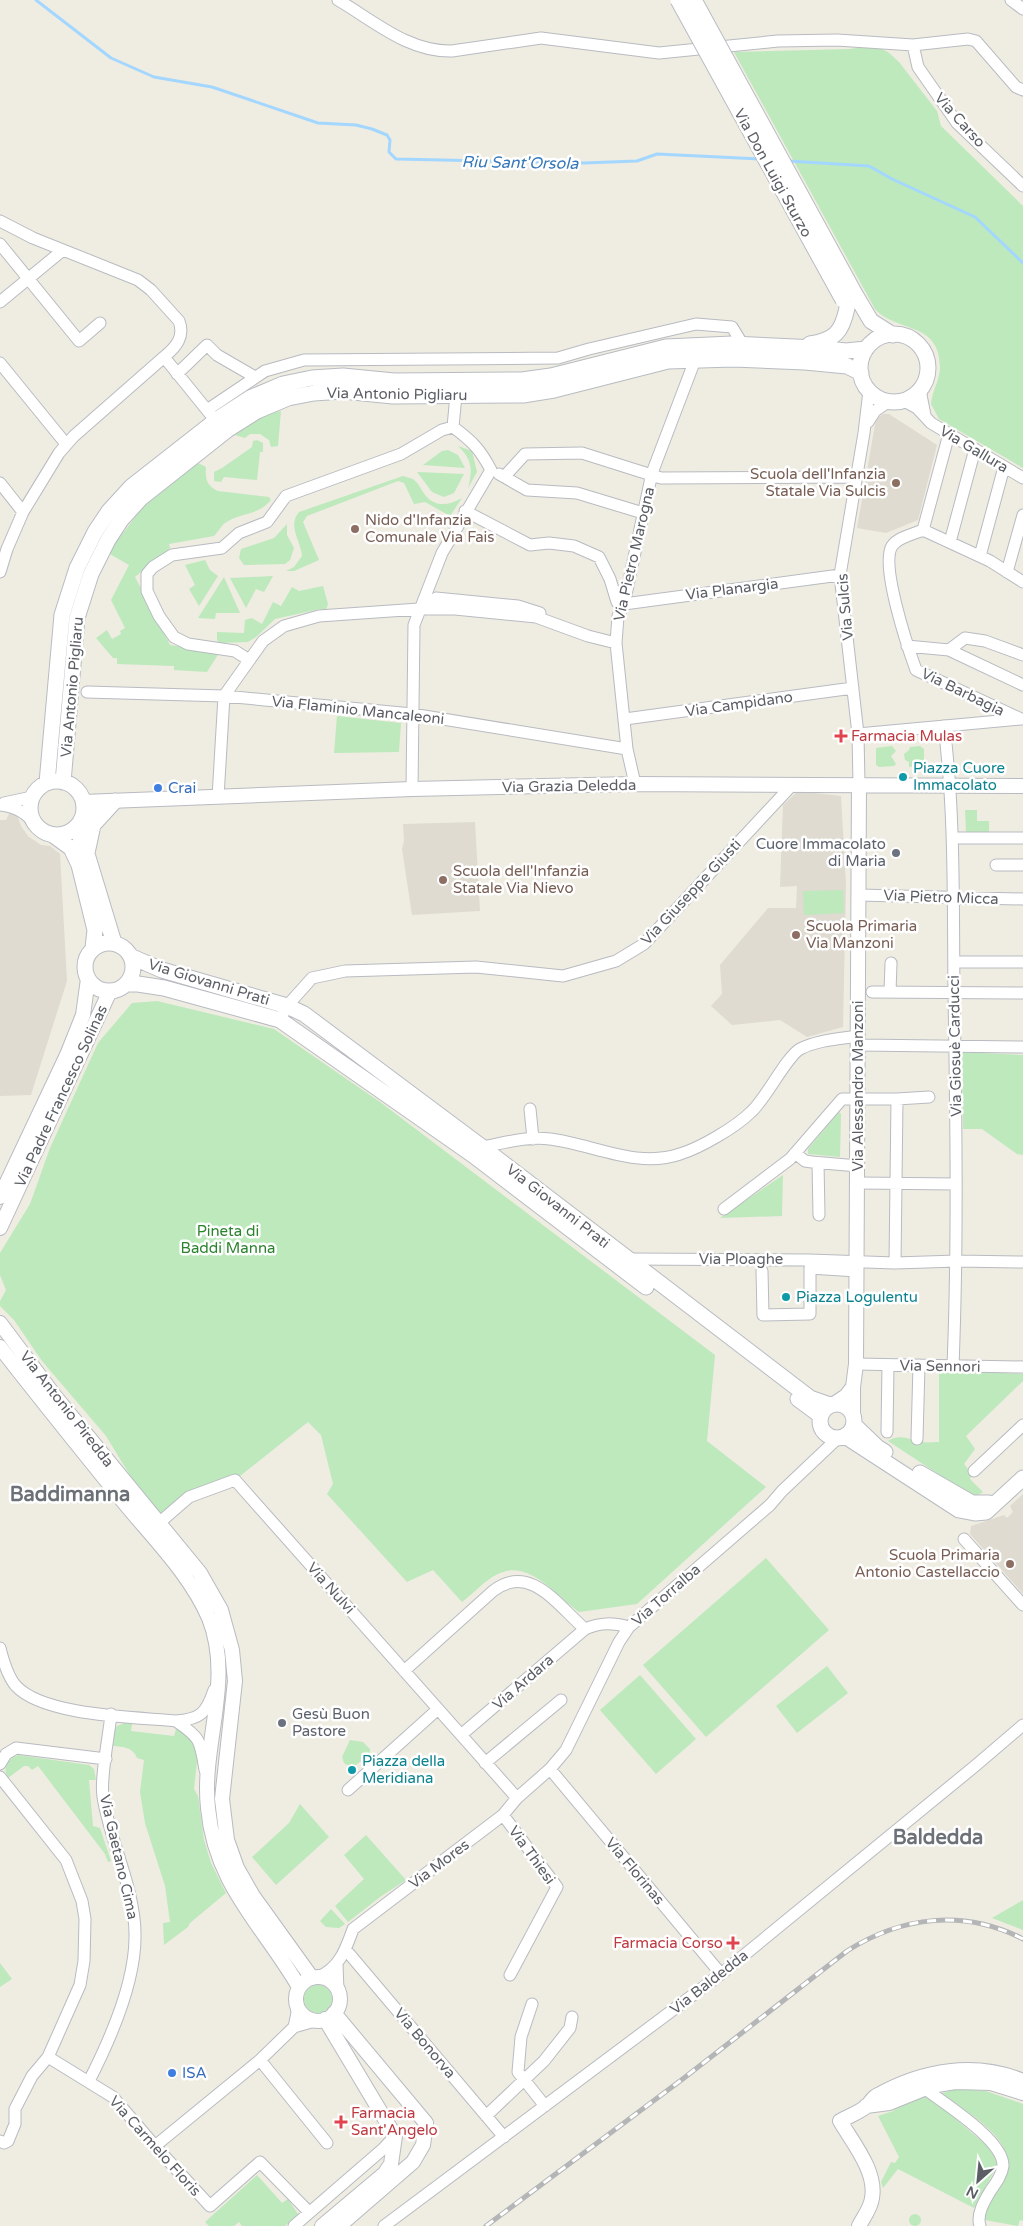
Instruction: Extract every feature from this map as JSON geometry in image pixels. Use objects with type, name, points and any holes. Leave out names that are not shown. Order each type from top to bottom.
[{"type":"main road","name":"Via Don Luigi Sturzo","points":[[678,0],[848,301],[871,334],[870,345]]},
{"type":"main road","name":"Via Don Luigi Sturzo","points":[[694,0],[848,301],[871,321],[894,334]]},
{"type":"main road","points":[[796,347],[824,341],[833,337],[845,320],[848,301]]},
{"type":"main road","points":[[894,334],[910,338],[922,349],[926,356],[928,373],[922,388],[917,394],[904,401],[888,402],[877,398],[868,390],[861,374],[861,361],[870,345],[894,334]]},
{"type":"main road","name":"Via Antonio Pigliaru","points":[[47,783],[62,615],[77,568],[109,511],[131,486],[211,415],[283,384],[312,378],[343,376],[394,381],[522,380],[551,376],[666,346],[743,345],[846,351],[870,345]]},
{"type":"main road","name":"Via Antonio Pigliaru","points":[[63,782],[77,618],[91,574],[108,540],[121,520],[141,498],[227,430],[257,411],[288,398],[314,393],[343,391],[393,396],[523,395],[546,392],[668,361],[732,359],[805,362],[847,366],[861,374]]},
{"type":"main road","points":[[94,948],[95,930],[79,865],[71,848],[39,828],[34,822],[30,806],[32,797],[40,786],[47,783],[63,782],[76,789],[87,854],[114,943]]},
{"type":"main road","points":[[87,854],[93,825],[115,801]]},
{"type":"main road","points":[[53,835],[66,833],[81,814]]},
{"type":"main road","points":[[107,942],[114,943],[128,950],[132,957],[133,974],[126,984],[110,991],[98,988],[88,980],[85,966],[89,953],[94,948],[107,942]]},
{"type":"main road","name":"Via Giovanni Prati","points":[[132,957],[162,970],[287,1006],[304,1014],[482,1147],[810,1398],[828,1408]]},
{"type":"main road","name":"Via Giovanni Prati","points":[[126,984],[164,988],[280,1020],[473,1155],[621,1268],[828,1408]]},
{"type":"main road","points":[[844,1430],[845,1405],[828,1408],[822,1428],[844,1430],[877,1447],[972,1503],[998,1502],[1023,1478]]},
{"type":"street","points":[[338,0],[389,32],[413,44],[437,51],[452,51],[541,38],[659,53],[778,41],[837,40],[913,44],[968,38],[976,41],[1016,87],[1023,90]]},
{"type":"street","points":[[1010,0],[1023,9]]},
{"type":"street","name":"Via Carso","points":[[913,44],[918,67],[957,122],[1023,186]]},
{"type":"street","points":[[0,221],[64,250],[138,280],[151,290],[179,321],[182,331],[175,348],[66,444],[43,476],[23,512],[7,549],[0,572]]},
{"type":"street","points":[[0,244],[79,341],[100,323]]},
{"type":"street","points":[[0,302],[64,250]]},
{"type":"street","name":"Via Antonio Pigliaru","points":[[211,415],[255,377],[265,371],[304,360],[558,358],[696,324],[732,327],[743,345]]},
{"type":"street","points":[[177,374],[207,345],[217,355],[255,377]]},
{"type":"street","points":[[164,357],[211,415]]},
{"type":"street","name":"Via Pietro Marogna","points":[[635,784],[627,749],[616,643],[618,616],[624,604],[652,474],[695,360]]},
{"type":"street","points":[[0,363],[66,444]]},
{"type":"street","name":"Via Gallura","points":[[922,388],[923,408],[926,419]]},
{"type":"street","name":"Via Sulcis","points":[[859,784],[858,734],[840,575],[865,430],[868,390]]},
{"type":"street","points":[[453,427],[456,395]]},
{"type":"street","name":"Via Gallura","points":[[904,401],[917,408],[926,419],[949,434],[1023,478]]},
{"type":"street","name":"Via Sulcis","points":[[865,430],[875,411],[888,402]]},
{"type":"street","points":[[453,427],[480,450],[491,470],[527,490],[578,493],[644,513]]},
{"type":"street","points":[[249,660],[235,651],[188,644],[174,637],[159,616],[147,591],[147,574],[153,567],[172,555],[222,548],[239,533],[267,522],[286,496],[401,454],[442,430],[453,427]]},
{"type":"street","points":[[949,434],[923,530],[980,556],[1023,582]]},
{"type":"street","points":[[950,542],[976,450]]},
{"type":"street","points":[[504,477],[525,454],[582,453],[661,478],[857,477]]},
{"type":"street","points":[[980,556],[1004,466]]},
{"type":"street","points":[[412,789],[414,625],[442,553],[465,511],[491,470]]},
{"type":"street","points":[[0,483],[23,512]]},
{"type":"street","points":[[465,511],[530,545],[549,543],[574,546],[599,557],[610,579],[617,602],[624,604]]},
{"type":"street","points":[[1007,572],[1023,515]]},
{"type":"street","name":"Via Barbagia","points":[[923,530],[898,540],[892,545],[890,553],[892,591],[907,646],[916,670],[1022,719]]},
{"type":"street","name":"Via Planargia","points":[[624,604],[840,575]]},
{"type":"street","points":[[218,797],[224,696],[263,641],[284,626],[320,616],[419,609],[454,609],[536,617],[588,636],[616,643]]},
{"type":"street","points":[[949,650],[965,638],[985,641],[1023,655]]},
{"type":"street","points":[[907,646],[949,650],[1023,685]]},
{"type":"street","name":"Via Campidano","points":[[625,719],[853,688]]},
{"type":"street","name":"Via Flaminio Mancaleoni","points":[[87,692],[224,696],[412,714],[627,749]]},
{"type":"street","points":[[858,734],[1022,719]]},
{"type":"street","name":"Via Giosuè Carducci","points":[[944,726],[951,787],[954,962],[956,1261],[953,1366]]},
{"type":"street","name":"Via Grazia Deledda","points":[[81,814],[115,801],[412,789],[635,784],[1023,786]]},
{"type":"street","name":"Via Giuseppe Giusti","points":[[287,1006],[312,978],[345,971],[476,967],[563,976],[616,961],[644,944],[792,784]]},
{"type":"street","name":"Via Alessandro Manzoni","points":[[844,1430],[856,1364],[859,784]]},
{"type":"street","points":[[0,804],[32,797]]},
{"type":"street","points":[[0,804],[14,807],[24,812],[34,822]]},
{"type":"street","points":[[952,838],[1023,838]]},
{"type":"street","points":[[996,865],[1023,865]]},
{"type":"street","name":"Via Pietro Micca","points":[[859,895],[1023,899]]},
{"type":"street","points":[[954,962],[1023,962]]},
{"type":"street","points":[[890,992],[891,963]]},
{"type":"street","name":"Via Padre Francesco Solinas","points":[[0,1197],[67,1055],[83,1015],[88,980]]},
{"type":"street","name":"Via Padre Francesco Solinas","points":[[0,1228],[110,991]]},
{"type":"street","points":[[872,992],[1023,993]]},
{"type":"street","name":"Via Giovanni Prati","points":[[280,1020],[287,1006]]},
{"type":"street","points":[[482,1147],[548,1138],[637,1158],[657,1159],[680,1154],[728,1130],[752,1112],[798,1050],[816,1043],[859,1040],[955,1046],[1023,1047]]},
{"type":"street","points":[[724,1208],[790,1160],[842,1099],[897,1099],[929,1096]]},
{"type":"street","points":[[896,1263],[897,1099]]},
{"type":"street","points":[[530,1109],[533,1139]]},
{"type":"street","points":[[795,1153],[805,1161],[858,1166]]},
{"type":"street","points":[[818,1163],[819,1215]]},
{"type":"street","points":[[858,1182],[956,1184]]},
{"type":"street","name":"Via Ploaghe","points":[[626,1259],[857,1266]]},
{"type":"street","points":[[762,1271],[763,1315],[810,1314],[810,1268],[956,1261],[1023,1262]]},
{"type":"street","name":"Via Antonio Piredda","points":[[0,1323],[54,1395],[200,1573],[222,1610],[232,1650],[235,1681],[222,1800],[227,1840],[237,1868],[253,1896],[315,1977]]},
{"type":"street","name":"Via Antonio Piredda","points":[[0,1347],[54,1417],[190,1582],[209,1618],[217,1644],[219,1674],[207,1785],[210,1824],[223,1872],[299,1987]]},
{"type":"street","name":"Via Sennori","points":[[856,1364],[1023,1367]]},
{"type":"street","points":[[887,1432],[888,1365]]},
{"type":"street","points":[[917,1439],[918,1365]]},
{"type":"street","points":[[828,1408],[846,1396],[853,1387]]},
{"type":"street","points":[[974,1471],[1023,1425]]},
{"type":"street","name":"Via Torralba","points":[[550,1769],[566,1750],[619,1642],[629,1627],[770,1505],[844,1430]]},
{"type":"street","name":"Via Nulvi","points":[[159,1523],[189,1497],[235,1480],[517,1798]]},
{"type":"street","points":[[964,1538],[1023,1605]]},
{"type":"street","points":[[404,1671],[493,1591],[502,1584],[514,1581],[529,1581],[542,1589],[585,1629],[595,1625],[612,1623],[629,1627]]},
{"type":"street","name":"Via Ardara","points":[[461,1735],[585,1629]]},
{"type":"street","points":[[0,1648],[4,1662],[16,1686],[32,1699],[58,1708],[176,1721],[192,1719],[205,1712],[219,1674]]},
{"type":"street","points":[[485,1762],[561,1700]]},
{"type":"street","points":[[348,1790],[438,1709]]},
{"type":"street","name":"Via Gaetano Cima","points":[[89,2081],[111,2036],[134,1956],[136,1932],[129,1896],[109,1827],[103,1794],[111,1714]]},
{"type":"street","points":[[176,1721],[192,1733],[201,1743],[207,1785]]},
{"type":"street","name":"Via Baldedda","points":[[384,2226],[721,1974],[976,1766],[1023,1725]]},
{"type":"street","points":[[0,1764],[6,1754],[16,1748],[106,1759]]},
{"type":"street","name":"Via Mores","points":[[315,1977],[337,1964],[346,1950],[353,1929],[503,1815],[517,1798],[550,1769]]},
{"type":"street","name":"Via Florinas","points":[[550,1769],[721,1974]]},
{"type":"street","points":[[0,1777],[66,1860],[82,1901],[85,1919],[85,1942],[80,1985],[48,2057],[32,2076],[15,2109],[15,2124],[8,2141],[4,2143],[0,2141]]},
{"type":"street","name":"Via Thiesi","points":[[503,1815],[557,1888],[510,1975]]},
{"type":"street","name":"Via Bonorva","points":[[346,1950],[504,2137]]},
{"type":"street","points":[[155,2146],[260,2060],[294,2027],[326,2017],[339,2002],[337,1964]]},
{"type":"street","points":[[294,2027],[299,1987],[315,1977],[330,1981],[338,1991]]},
{"type":"street","points":[[296,2002],[301,2013],[306,2017],[326,2017],[426,2123],[423,2145],[414,2162],[339,2226]]},
{"type":"street","points":[[532,2004],[521,2037],[518,2072],[545,2106]]},
{"type":"street","points":[[322,2226],[385,2173],[392,2164],[395,2136],[326,2017]]},
{"type":"street","points":[[486,2116],[544,2060],[570,2028],[572,2017]]},
{"type":"street","name":"Via Carmelo Floris","points":[[48,2057],[113,2097],[210,2206],[260,2162],[309,2212]]},
{"type":"street","points":[[260,2060],[327,2143]]},
{"type":"street","points":[[859,2226],[872,2199],[873,2183],[864,2160],[840,2121],[866,2106],[875,2096],[905,2082],[934,2073],[956,2069],[988,2071],[1009,2075],[1023,2081]]},
{"type":"street","points":[[866,2106],[889,2103],[924,2088],[955,2082],[990,2082],[1023,2093]]},
{"type":"street","points":[[924,2088],[986,2136],[1000,2152],[1003,2166],[1001,2174],[982,2206],[978,2221],[980,2226]]},
{"type":"street","points":[[294,2226],[383,2149],[395,2136]]},
{"type":"street","points":[[396,2226],[405,2212]]},
{"type":"shaded area","name":"Scuola dell'Infanzia Statale Via Sulcis","points":[[883,414],[889,414],[937,445],[918,520],[886,533],[857,528],[876,419]]},
{"type":"shaded area","name":"Scuola Primaria Via Manzoni","points":[[798,791],[841,796],[846,884],[843,1027],[807,1037],[780,1020],[732,1025],[711,1006],[722,994],[720,965],[768,908],[796,908],[797,886],[780,887],[783,805]]},
{"type":"shaded area","points":[[10,812],[17,815],[21,826],[28,836],[41,845],[50,846],[60,854],[67,981],[31,1095],[0,1096],[0,820],[6,820]]},
{"type":"shaded area","name":"Scuola dell'Infanzia Statale Via Nievo","points":[[475,822],[480,911],[412,915],[402,849],[404,841],[403,824]]},
{"type":"shaded area","name":"Scuola Primaria Antonio Castellaccio","points":[[1023,1494],[1023,1594],[970,1534],[971,1526],[1004,1515],[1007,1518],[1013,1512],[1010,1506]]},
{"type":"green space","points":[[873,45],[888,52],[899,62],[937,111],[941,126],[1023,206],[1023,468],[939,419],[931,404],[940,367],[938,352],[933,342],[925,335],[894,322],[875,309],[734,52],[850,49]]},
{"type":"green space","points":[[281,411],[278,446],[271,447],[269,440],[260,434],[250,434],[245,438],[235,435],[262,417]]},
{"type":"green space","points":[[257,440],[263,443],[263,452],[260,452],[257,480],[224,477],[221,482],[214,481],[214,472],[252,447],[253,441]]},
{"type":"green space","points":[[458,446],[472,451],[477,472],[468,488],[471,476],[469,460]]},
{"type":"green space","points":[[448,450],[458,455],[465,468],[423,465],[442,451]]},
{"type":"green space","points":[[198,463],[206,467],[208,482],[211,487],[218,491],[269,497],[271,500],[260,509],[225,523],[214,536],[169,544],[170,548],[135,577],[170,645],[219,653],[207,672],[174,670],[174,666],[117,664],[117,658],[113,658],[96,638],[107,630],[112,639],[121,634],[120,631],[125,628],[111,600],[129,565],[108,553],[142,508]]},
{"type":"green space","points":[[417,472],[464,474],[454,493],[444,497],[432,492]]},
{"type":"green space","points":[[403,476],[413,479],[427,497],[436,503],[446,504],[462,498],[450,516],[425,502],[414,504],[404,483],[398,481],[307,516],[303,522],[319,560],[294,571],[286,571],[294,567],[302,556],[294,528],[299,512]]},
{"type":"green space","points":[[287,524],[287,535],[294,548],[290,560],[285,564],[244,565],[239,558],[241,549],[274,538]]},
{"type":"green space","points":[[205,560],[210,570],[218,576],[199,606],[189,589],[195,585],[185,565]]},
{"type":"green space","points":[[273,576],[264,592],[256,589],[246,608],[230,578]]},
{"type":"green space","points":[[224,577],[240,613],[216,613],[215,619],[198,618]]},
{"type":"green space","points":[[323,586],[328,604],[326,610],[320,609],[275,619],[248,642],[219,643],[217,640],[217,632],[244,633],[245,620],[252,618],[262,624],[273,602],[281,606],[292,587],[299,591]]},
{"type":"green space","points":[[337,716],[401,723],[399,752],[334,753]]},
{"type":"green space","points":[[892,746],[896,751],[891,756],[896,764],[894,766],[879,767],[876,765],[876,748]]},
{"type":"green space","points":[[920,746],[924,749],[924,763],[920,766],[909,767],[909,762],[905,760],[904,754],[910,747]]},
{"type":"green space","points":[[965,810],[977,810],[977,821],[989,821],[989,832],[966,832]]},
{"type":"green space","points":[[843,890],[844,913],[804,915],[803,891]]},
{"type":"green space","name":"Pineta di Baddi Manna","points":[[157,1001],[274,1029],[380,1102],[715,1355],[707,1441],[766,1487],[637,1604],[579,1612],[541,1581],[519,1571],[508,1571],[496,1575],[462,1602],[433,1570],[407,1582],[327,1494],[333,1484],[321,1435],[308,1422],[235,1480],[202,1492],[159,1523],[106,1436],[42,1361],[14,1320],[0,1306],[0,1301],[6,1290],[0,1275],[0,1253],[30,1204],[50,1148],[98,1043],[132,1003]]},
{"type":"green space","points":[[962,1052],[1023,1055],[1023,1155],[1017,1154],[982,1129],[963,1129]]},
{"type":"green space","points":[[839,1112],[841,1114],[840,1157],[808,1154],[808,1149]]},
{"type":"green space","points":[[783,1175],[782,1216],[720,1218]]},
{"type":"green space","points":[[939,1370],[1023,1374],[1023,1381],[966,1436],[975,1449],[964,1464],[972,1474],[970,1479],[983,1492],[976,1496],[970,1495],[888,1441],[901,1437],[925,1442],[939,1442]]},
{"type":"green space","points":[[766,1558],[829,1630],[706,1737],[643,1665]]},
{"type":"green space","points":[[827,1666],[848,1693],[797,1733],[776,1706]]},
{"type":"green space","points":[[640,1675],[696,1739],[656,1774],[600,1710]]},
{"type":"green space","points":[[125,1723],[132,1724],[131,1731],[174,1736],[176,1729],[192,1738],[198,1753],[194,1789],[198,1796],[204,1840],[211,1863],[226,1893],[190,1923],[188,1927],[164,1945],[163,1923],[170,1922],[165,1886],[145,1823],[140,1792],[144,1760],[137,1758],[127,1748],[113,1746],[114,1731],[117,1726]]},
{"type":"green space","points":[[350,1740],[363,1742],[370,1749],[370,1754],[352,1768],[344,1763],[342,1757]]},
{"type":"green space","points":[[18,1755],[89,1765],[94,1769],[96,1780],[89,1780],[93,1826],[100,1828],[111,1861],[108,1862],[105,1854],[38,1766],[32,1770],[28,1766],[24,1766],[8,1778],[5,1771],[8,1761]]},
{"type":"green space","points":[[300,1804],[329,1837],[276,1885],[252,1857],[289,1823]]},
{"type":"green space","points":[[366,1835],[406,1880],[348,1922],[335,1906],[364,1879],[344,1855]]},
{"type":"green space","points":[[1023,1900],[1023,1930],[992,1918]]},
{"type":"green space","points":[[331,1909],[345,1924],[339,1928],[326,1927],[320,1921]]},
{"type":"green space","points":[[0,1963],[12,1979],[0,1987]]},
{"type":"green space","points":[[318,1985],[328,1989],[332,1999],[328,2009],[318,2013],[308,2009],[304,1999],[308,1989]]},
{"type":"green space","points":[[956,2089],[986,2091],[1023,2104],[1023,2221],[1020,2220],[1018,2226],[985,2220],[989,2205],[1000,2187],[1007,2168],[1005,2150],[999,2140],[981,2122],[940,2094]]},
{"type":"green space","points":[[929,2096],[993,2151],[997,2166],[974,2208],[898,2169],[883,2188],[881,2182],[891,2162],[895,2163],[899,2157],[878,2116],[893,2111],[907,2100]]},
{"type":"green space","points":[[257,2175],[282,2203],[288,2199],[298,2214],[285,2226],[242,2226],[239,2222],[234,2226],[209,2226],[205,2222]]},
{"type":"green space","points":[[915,2214],[921,2220],[915,2226],[909,2220]]},
{"type":"waterway","name":"Riu Sant'Orsola","points":[[36,0],[111,58],[154,77],[212,87],[318,123],[356,125],[372,129],[387,135],[390,140],[389,152],[396,159],[584,163],[637,161],[657,154],[760,159]]},
{"type":"waterway","name":"Riu Sant'Orsola","points":[[789,161],[869,166],[892,179],[975,217],[1023,263]]},
{"type":"railway","points":[[486,2226],[684,2078],[847,1951],[868,1939],[889,1930],[911,1924],[956,1920],[1001,1929],[1023,1939]]},
{"type":"place","name":"Scuola dell'Infanzia Statale Via Sulcis","points":[[896,483]]},
{"type":"place","name":"Nido d'Infanzia Comunale Via Fais","points":[[355,529]]},
{"type":"place","name":"Farmacia Mulas","points":[[841,736]]},
{"type":"place","name":"Piazza Cuore Immacolato","points":[[903,777]]},
{"type":"place","name":"Crai","points":[[158,788]]},
{"type":"place","name":"Cuore Immacolato di Maria","points":[[896,853]]},
{"type":"place","name":"Scuola dell'Infanzia Statale Via Nievo","points":[[443,880]]},
{"type":"place","name":"Scuola Primaria Via Manzoni","points":[[796,935]]},
{"type":"place","name":"Piazza Logulentu","points":[[786,1297]]},
{"type":"place","name":"Scuola Primaria Antonio Castellaccio","points":[[1010,1564]]},
{"type":"place","name":"Gesù Buon Pastore","points":[[282,1723]]},
{"type":"place","name":"Piazza della Meridiana","points":[[352,1770]]},
{"type":"place","name":"Farmacia Corso","points":[[733,1943]]},
{"type":"place","name":"ISA","points":[[172,2073]]},
{"type":"place","name":"Farmacia Sant'Angelo","points":[[341,2122]]},
{"type":"district","name":"Baddimanna","points":[[70,1494]]},
{"type":"district","name":"Baldedda","points":[[938,1837]]}]
